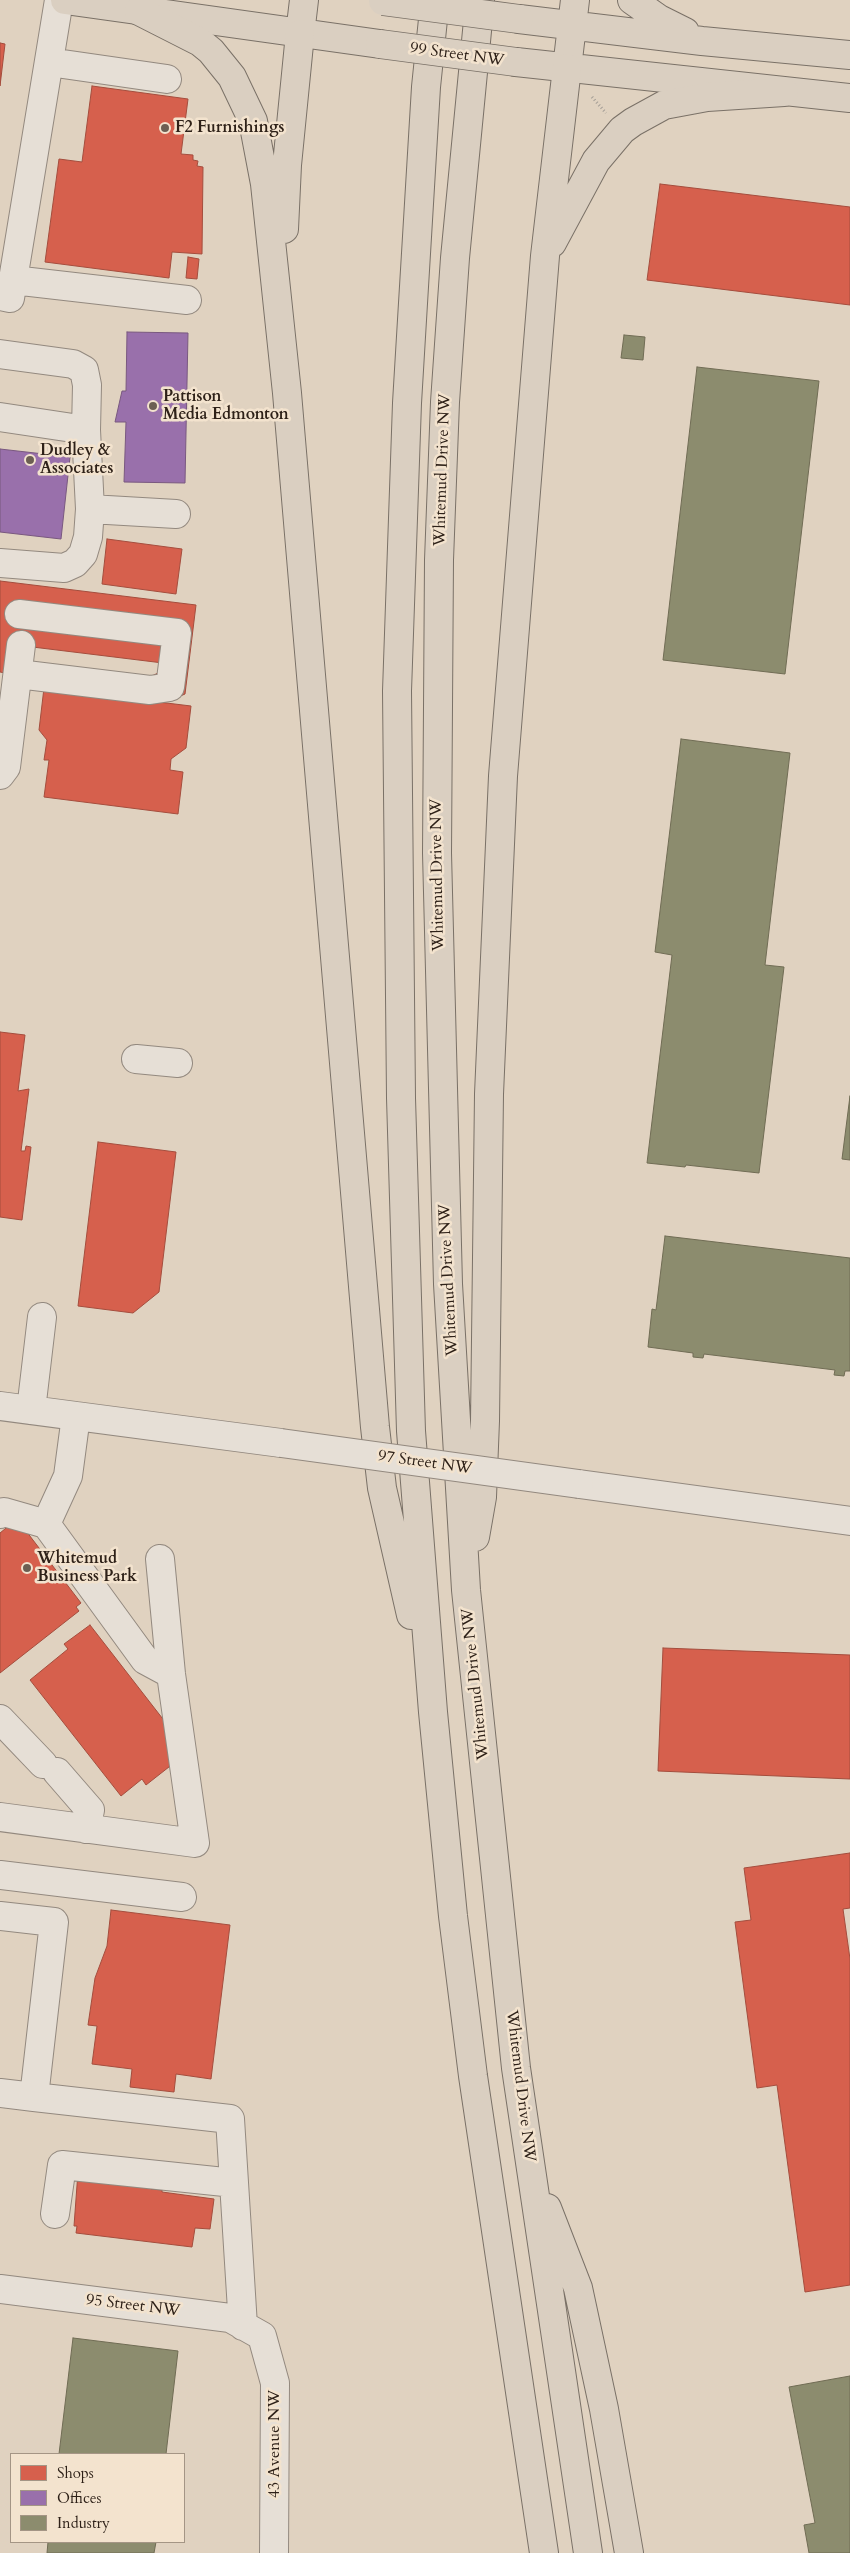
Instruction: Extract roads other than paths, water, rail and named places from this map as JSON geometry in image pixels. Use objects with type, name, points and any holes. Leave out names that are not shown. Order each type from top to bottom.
[{"type":"main road","name":"99 Street NW","points":[[65,0],[300,34],[516,62],[850,98]]},
{"type":"main road","points":[[287,393],[285,215],[287,165],[304,0]]},
{"type":"main road","points":[[435,0],[426,87],[406,403],[397,691],[405,1300],[410,1431],[433,1712],[453,1916],[473,2076],[544,2553]]},
{"type":"main road","name":"Whitemud Drive NW","points":[[480,0],[455,258],[445,402],[437,691],[436,853],[448,1284],[466,1590],[512,2029],[529,2162],[588,2553]]},
{"type":"main road","points":[[632,0],[659,19],[702,41]]},
{"type":"main road","points":[[377,1],[519,19],[574,12],[702,41],[850,55]]},
{"type":"main road","points":[[139,11],[188,34],[211,51],[236,84],[253,121],[265,184],[287,393],[375,1427],[382,1488],[433,1712]]},
{"type":"main road","points":[[466,1590],[482,1496],[489,1094],[503,776],[545,256],[574,12]]},
{"type":"main road","points":[[545,256],[596,161],[622,130],[633,122],[664,105],[707,97],[784,92]]},
{"type":"main road","points":[[529,2162],[578,2288],[604,2409],[629,2553]]},
{"type":"street","points":[[59,0],[6,288],[187,300]]},
{"type":"street","points":[[49,62],[167,79]]},
{"type":"street","points":[[0,354],[73,364],[84,370],[87,385],[86,430],[90,510],[88,537],[83,554],[75,563],[64,568],[0,563]]},
{"type":"street","points":[[0,417],[86,430]]},
{"type":"street","points":[[90,510],[176,514]]},
{"type":"street","points":[[18,674],[150,690],[170,687],[177,633],[19,614]]},
{"type":"street","points":[[0,775],[6,767],[21,645]]},
{"type":"street","points":[[136,1059],[178,1063]]},
{"type":"street","points":[[31,1410],[42,1317]]},
{"type":"street","name":"97 Street NW","points":[[0,1406],[850,1521]]},
{"type":"street","points":[[46,1524],[68,1476],[76,1416]]},
{"type":"street","points":[[0,1514],[4,1512],[46,1524],[144,1660],[171,1674]]},
{"type":"street","points":[[0,1817],[195,1843],[171,1674],[160,1559]]},
{"type":"street","points":[[0,1718],[90,1810],[86,1829]]},
{"type":"street","points":[[0,1874],[182,1897]]},
{"type":"street","points":[[0,1916],[54,1922],[34,2097],[0,2093]]},
{"type":"street","name":"43 Avenue NW","points":[[34,2097],[230,2119],[234,2184],[252,2331],[275,2383],[274,2553]]},
{"type":"street","points":[[55,2214],[62,2165],[234,2184]]},
{"type":"street","name":"95 Street NW","points":[[0,2289],[230,2318],[252,2331]]},
{"type":"place","name":"F2 Furnishings","points":[[165,128]]},
{"type":"place","name":"Pattison Media Edmonton","points":[[153,406]]},
{"type":"place","name":"Dudley & Associates","points":[[30,460]]},
{"type":"place","name":"Whitemud Business Park","points":[[27,1568]]}]
